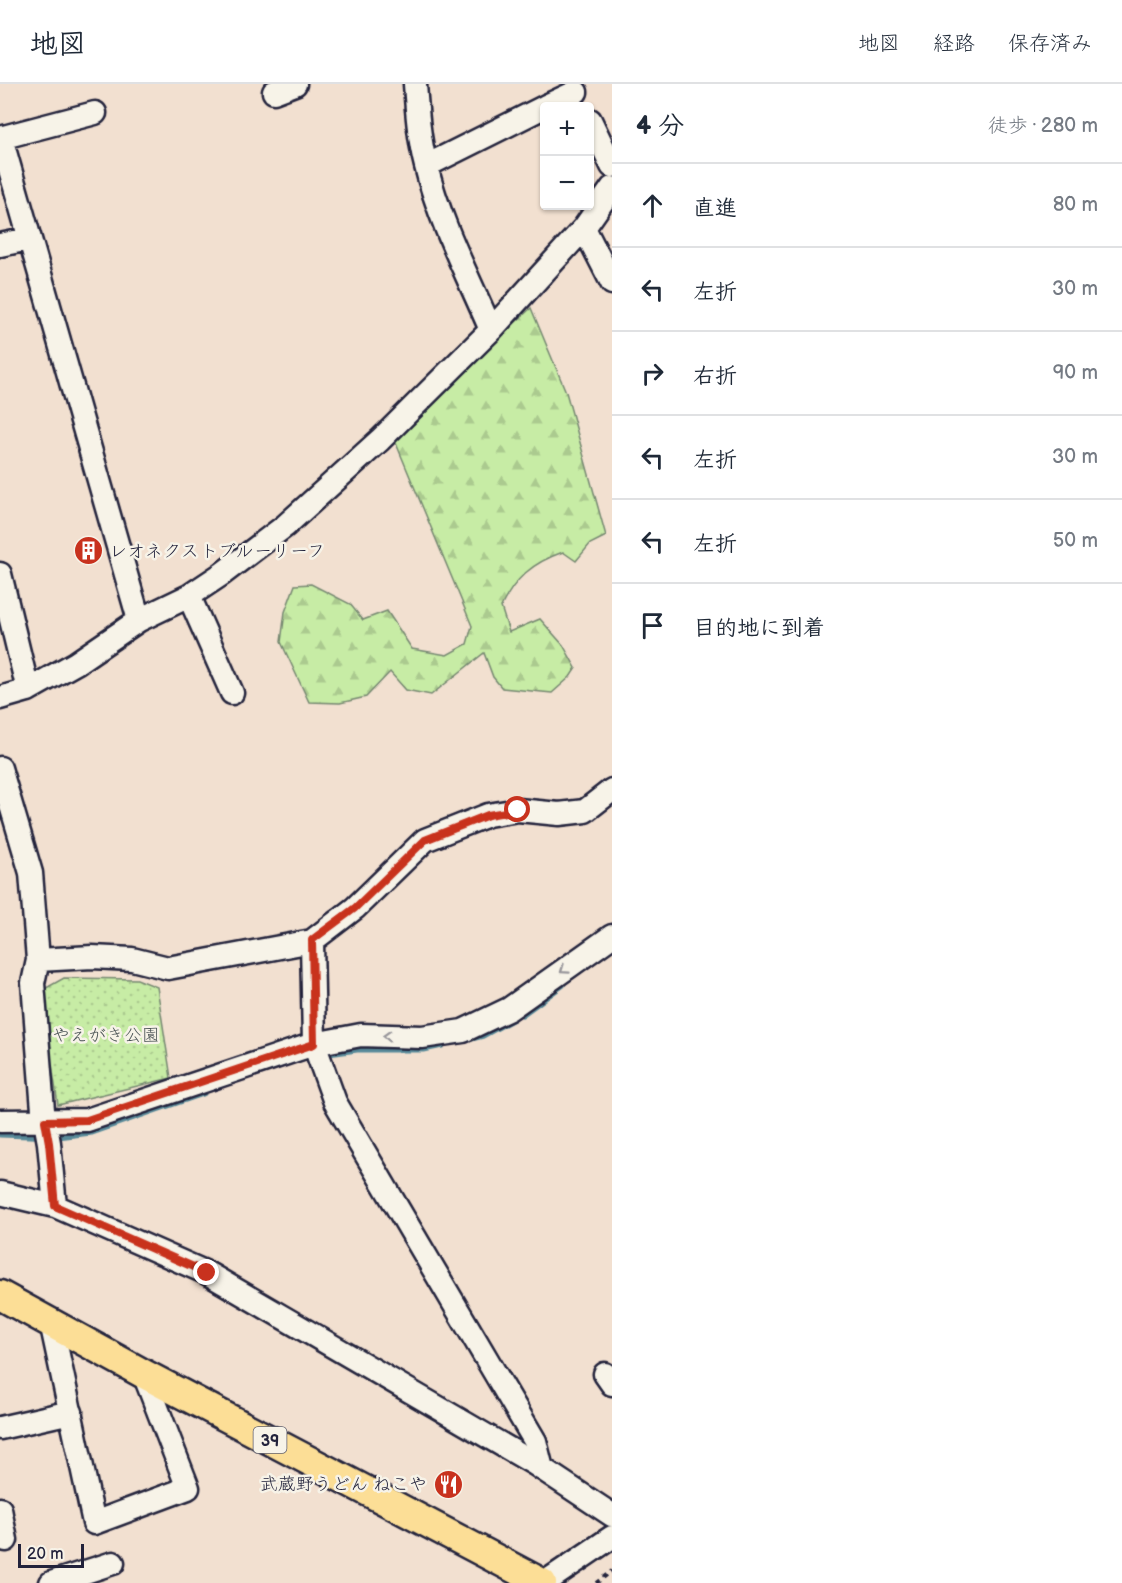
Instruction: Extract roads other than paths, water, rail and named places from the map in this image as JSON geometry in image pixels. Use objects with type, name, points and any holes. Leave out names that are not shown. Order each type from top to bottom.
[{"type":"main road","name":"39","points":[[0,1295],[144,1374],[543,1583]]},
{"type":"street","points":[[415,84],[419,135],[438,207],[491,330]]},
{"type":"street","points":[[557,102],[577,94]]},
{"type":"street","points":[[426,166],[540,109]]},
{"type":"street","points":[[95,113],[0,138],[139,620]]},
{"type":"street","points":[[594,128],[612,166]]},
{"type":"street","points":[[0,698],[28,690],[76,663],[139,620],[189,596],[285,526],[380,440],[491,330],[584,228],[612,188]]},
{"type":"street","points":[[584,228],[612,283]]},
{"type":"street","points":[[0,244],[29,239]]},
{"type":"street","points":[[0,574],[28,690]]},
{"type":"street","points":[[189,596],[232,693]]},
{"type":"street","points":[[0,768],[31,873],[38,960],[33,983],[55,1206]]},
{"type":"street","points":[[38,960],[92,957],[132,958],[168,968],[312,940],[355,908],[425,840],[488,815],[518,810],[559,814],[585,811],[612,790]]},
{"type":"street","points":[[0,1120],[47,1131],[87,1120],[314,1044],[361,1035],[422,1037],[463,1031],[509,1009],[611,939]]},
{"type":"street","points":[[312,940],[314,1044],[335,1102],[535,1442],[542,1469]]},
{"type":"street","points":[[0,1193],[55,1206],[207,1273],[542,1469],[612,1515]]},
{"type":"street","points":[[51,1322],[94,1523],[188,1488],[144,1374]]},
{"type":"street","points":[[0,1428],[72,1412]]},
{"type":"street","points":[[0,1509],[6,1540]]},
{"type":"street","points":[[543,1583],[612,1537]]},
{"type":"street","points":[[51,1583],[113,1563]]},
{"type":"waterway","points":[[522,1014],[562,985]]},
{"type":"waterway","points":[[468,1039],[483,1035],[512,1019]]},
{"type":"waterway","points":[[322,1054],[357,1049],[424,1049],[442,1045]]},
{"type":"waterway","points":[[0,1134],[58,1136],[91,1132],[203,1093]]},
{"type":"place","name":"レオネクストブルーリーフ","points":[[88,551]]},
{"type":"place","name":"武蔵野うどん ねこや","points":[[448,1484]]},
{"type":"park label","name":"やえがき公園","points":[[106,1035]]}]
